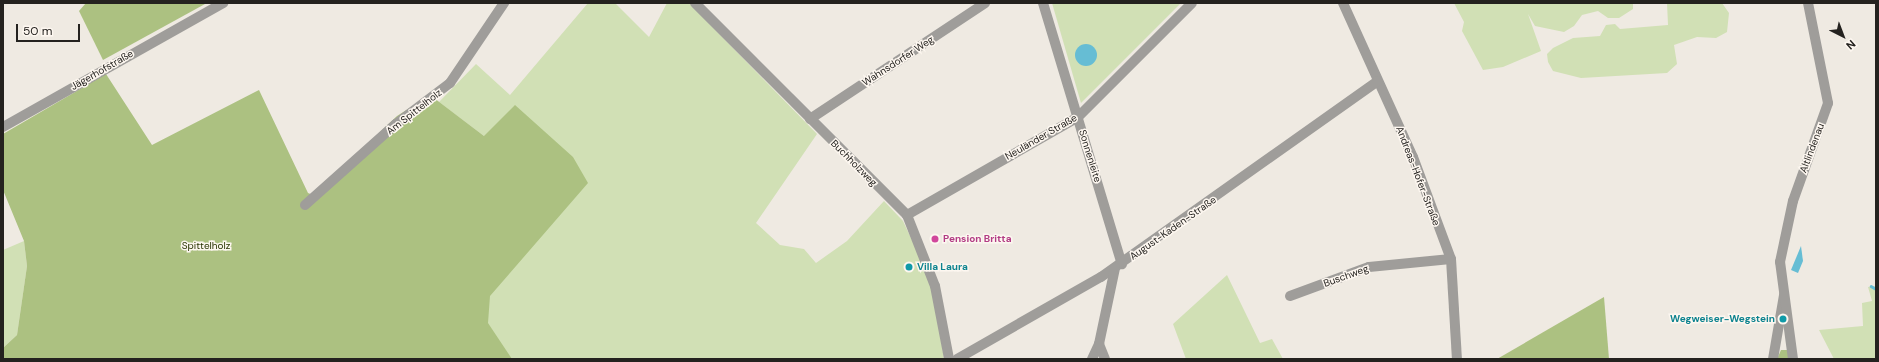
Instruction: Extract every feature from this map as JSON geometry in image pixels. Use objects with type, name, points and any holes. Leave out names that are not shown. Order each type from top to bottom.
[{"type":"street","name":"Jägerhofstraße","points":[[3,127],[212,6],[223,3]]},
{"type":"street","name":"Am Spittelholz","points":[[306,205],[396,124],[450,83],[504,3]]},
{"type":"street","name":"Buchholzweg","points":[[695,3],[907,215],[935,286],[950,359]]},
{"type":"street","name":"Wahnsdorfer Weg","points":[[810,119],[985,3]]},
{"type":"street","name":"Sonnenleite","points":[[1043,3],[1078,117],[1118,266],[1099,344],[1092,359]]},
{"type":"street","name":"Neuländer Straße","points":[[907,215],[1078,117],[1192,3]]},
{"type":"street","name":"Andreas-Hofer-Straße","points":[[1343,3],[1413,157],[1451,259],[1457,359]]},
{"type":"street","name":"Altlindenau","points":[[1793,359],[1780,262],[1787,224],[1828,103],[1808,3]]},
{"type":"street","name":"August-Kaden-Straße","points":[[957,359],[1118,266],[1378,81]]},
{"type":"street","name":"Buschweg","points":[[1290,296],[1369,267],[1451,259]]},
{"type":"street","name":"Altlindenau","points":[[1773,359],[1785,293]]},
{"type":"street","points":[[1099,344],[1105,359]]},
{"type":"green space","points":[[86,3],[205,4],[103,60],[79,11]]},
{"type":"green space","points":[[588,3],[615,3],[649,37],[667,3],[689,3],[817,134],[756,223],[780,245],[804,249],[816,263],[847,241],[884,201],[903,221],[932,283],[944,359],[431,359],[484,136],[439,102],[476,64],[510,95]]},
{"type":"green space","points":[[1052,3],[1181,3],[1081,103]]},
{"type":"green space","points":[[1454,3],[1633,3],[1633,9],[1619,18],[1608,18],[1598,11],[1582,15],[1574,26],[1564,32],[1535,26],[1528,14],[1541,51],[1503,67],[1483,70],[1462,31],[1464,22]]},
{"type":"green space","points":[[1667,3],[1722,3],[1729,13],[1727,32],[1716,38],[1697,37],[1674,45],[1677,64],[1667,73],[1581,78],[1553,71],[1548,62],[1547,54],[1553,48],[1573,38],[1600,36],[1606,25],[1615,24],[1620,29],[1668,25]]},
{"type":"green space","name":"Spittelholz","points":[[106,74],[152,145],[259,90],[308,193],[313,195],[397,116],[430,95],[484,136],[515,105],[573,157],[588,183],[490,296],[488,323],[512,359],[3,359],[3,348],[17,335],[27,266],[24,241],[3,190],[3,134]]},
{"type":"green space","points":[[24,241],[27,266],[17,335],[3,348],[3,250]]},
{"type":"green space","points":[[1227,275],[1260,343],[1272,339],[1283,359],[1186,359],[1173,324]]},
{"type":"green space","points":[[1876,286],[1876,359],[1834,359],[1819,330],[1863,326],[1862,303],[1872,301],[1868,287]]},
{"type":"green space","points":[[1604,297],[1609,359],[1497,359]]},
{"type":"green space","points":[[1781,350],[1790,350],[1790,359],[1777,359]]},
{"type":"water","points":[[1086,44],[1094,47],[1097,55],[1094,63],[1086,66],[1078,63],[1075,55],[1078,47]]},
{"type":"water","points":[[1801,246],[1803,261],[1798,273],[1791,270]]},
{"type":"waterway","points":[[1871,286],[1876,289]]},
{"type":"place","name":"Pension Britta","points":[[935,239]]},
{"type":"place","name":"Villa Laura","points":[[909,267]]},
{"type":"place","name":"Wegweiser-Wegstein","points":[[1783,319]]}]
